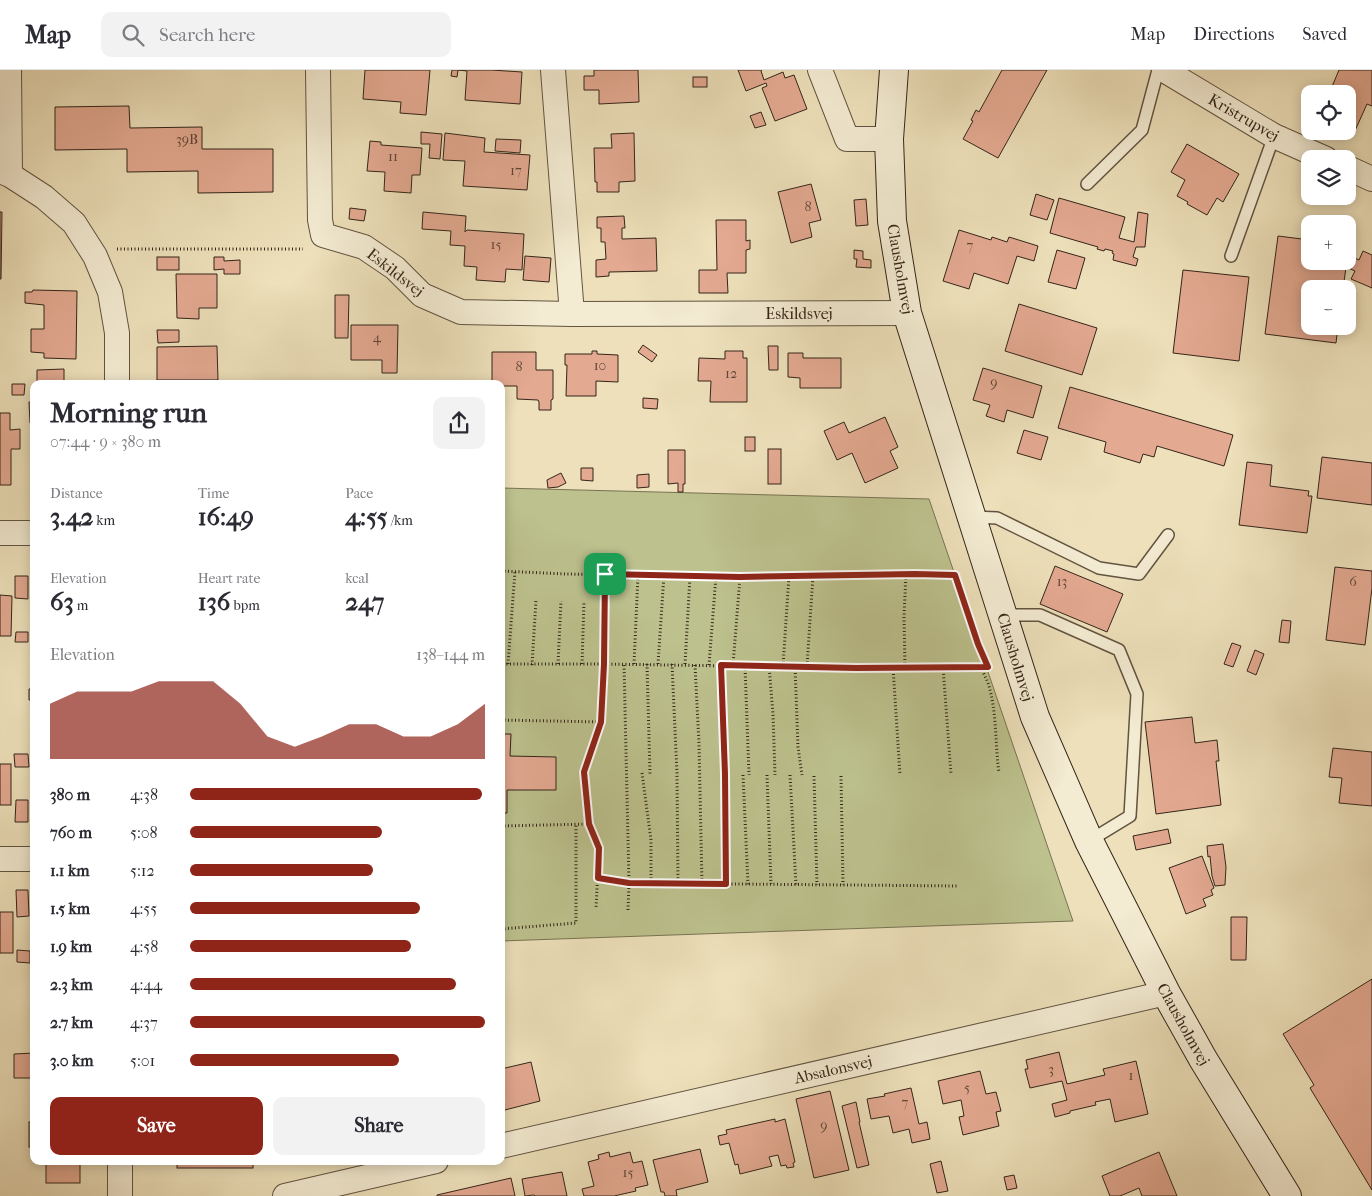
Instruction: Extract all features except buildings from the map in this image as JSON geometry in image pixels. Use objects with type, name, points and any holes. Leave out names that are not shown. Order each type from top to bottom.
[{"type":"street","points":[[9,70],[5,173],[44,197],[74,223],[95,256],[110,292],[117,333],[117,380]]},
{"type":"street","points":[[318,70],[320,220],[323,234]]},
{"type":"street","points":[[553,70],[572,314]]},
{"type":"street","points":[[820,70],[847,139],[889,139]]},
{"type":"street","name":"Clausholmvej","points":[[894,70],[889,139],[892,221],[907,313],[1035,717],[1089,840],[1166,993],[1280,1193]]},
{"type":"street","name":"Kristrupvej","points":[[1164,70],[1274,136],[1306,150]]},
{"type":"street","points":[[1356,172],[1372,179]]},
{"type":"street","name":"Eskildsvej","points":[[323,234],[364,247],[396,268],[422,295],[461,312],[572,314],[907,313]]},
{"type":"street","points":[[0,533],[30,533]]},
{"type":"street","points":[[0,859],[30,859]]},
{"type":"street","name":"Absalonsvej","points":[[505,1145],[1166,993]]},
{"type":"street","points":[[120,1165],[120,1196]]},
{"type":"street","points":[[285,1196],[419,1165]]},
{"type":"lane","points":[[1087,184],[1142,130],[1158,70]]},
{"type":"lane","points":[[1231,256],[1274,136]]},
{"type":"lane","points":[[972,517],[997,518],[1099,568],[1139,574],[1168,535]]},
{"type":"lane","points":[[1003,614],[1040,615],[1119,650],[1137,694],[1130,816],[1089,840]]},
{"type":"path","points":[[95,256],[112,249],[307,249],[323,234]]},
{"type":"path","points":[[505,570],[740,577],[955,575],[978,644],[988,667],[508,664],[515,571]]},
{"type":"path","points":[[596,909],[599,848],[589,824],[584,772],[601,722],[605,574]]},
{"type":"path","points":[[905,667],[904,616],[906,574]]},
{"type":"path","points":[[634,664],[638,575]]},
{"type":"path","points":[[658,664],[664,575]]},
{"type":"path","points":[[685,664],[690,576]]},
{"type":"path","points":[[709,665],[716,576]]},
{"type":"path","points":[[782,666],[789,576]]},
{"type":"path","points":[[807,666],[813,576]]},
{"type":"path","points":[[733,665],[740,577]]},
{"type":"path","points":[[532,664],[536,600]]},
{"type":"path","points":[[558,664],[561,601]]},
{"type":"path","points":[[582,664],[584,601]]},
{"type":"path","points":[[624,664],[628,910]]},
{"type":"path","points":[[647,664],[650,774]]},
{"type":"path","points":[[672,664],[677,774],[678,884]]},
{"type":"path","points":[[696,665],[702,884]]},
{"type":"path","points":[[721,665],[725,774],[726,884]]},
{"type":"path","points":[[745,666],[749,775]]},
{"type":"path","points":[[770,666],[775,775]]},
{"type":"path","points":[[795,666],[798,747],[802,776]]},
{"type":"path","points":[[893,667],[900,775]]},
{"type":"path","points":[[943,667],[951,774]]},
{"type":"path","points":[[980,667],[988,684],[994,711],[996,758],[999,773]]},
{"type":"path","points":[[505,720],[601,722]]},
{"type":"path","points":[[642,774],[651,840],[651,884]]},
{"type":"path","points":[[743,775],[748,884]]},
{"type":"path","points":[[767,775],[771,884]]},
{"type":"path","points":[[790,775],[796,885]]},
{"type":"path","points":[[814,776],[817,885]]},
{"type":"path","points":[[841,776],[843,885]]},
{"type":"path","points":[[505,929],[576,924],[576,824]]},
{"type":"path","points":[[505,826],[589,824]]},
{"type":"path","points":[[598,878],[651,884],[959,886]]},
{"type":"green space","points":[[505,488],[929,499],[1073,921],[505,941]]},
{"type":"route","points":[[605,574],[740,577],[955,575],[978,644],[988,667],[856,668],[721,665],[725,774],[726,884],[629,883],[598,878],[599,848],[589,824],[584,772],[601,722],[605,574]]}]
